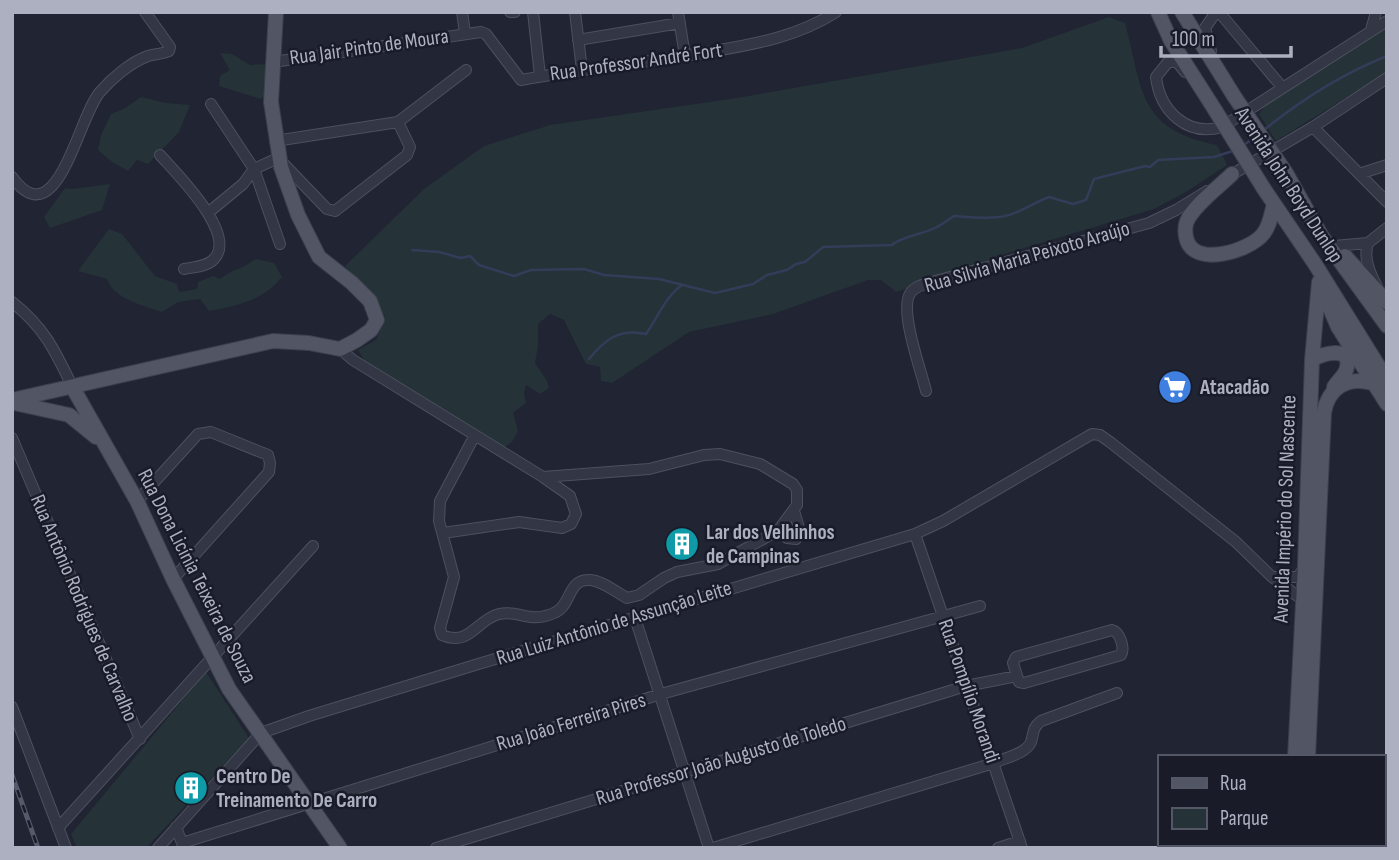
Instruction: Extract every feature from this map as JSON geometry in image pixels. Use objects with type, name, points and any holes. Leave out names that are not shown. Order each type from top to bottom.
[{"type":"main road","points":[[12,402],[273,341],[309,343],[340,349],[371,330],[377,320],[370,301],[319,257],[298,215],[278,158],[271,102],[276,12]]},
{"type":"main road","name":"Avenida John Boyd Dunlop","points":[[1158,12],[1171,41],[1387,380]]},
{"type":"main road","name":"Avenida John Boyd Dunlop","points":[[1182,12],[1286,173],[1321,235],[1387,326]]},
{"type":"main road","points":[[1232,174],[1187,221],[1186,241],[1193,251],[1207,256],[1221,254],[1256,242],[1267,229],[1274,204]]},
{"type":"main road","name":"Avenida John Boyd Dunlop","points":[[1321,235],[1384,298]]},
{"type":"main road","name":"Avenida Império do Sol Nascente","points":[[1295,755],[1304,601],[1312,360],[1319,282],[1315,264]]},
{"type":"main road","points":[[1319,282],[1338,327],[1387,404]]},
{"type":"main road","name":"Avenida Império do Sol Nascente","points":[[1308,755],[1324,413],[1348,365],[1342,354],[1331,352],[1323,353],[1312,360]]},
{"type":"main road","points":[[105,379],[92,390],[90,398],[107,449]]},
{"type":"main road","points":[[1333,391],[1357,381],[1372,383]]},
{"type":"main road","name":"Rua Dona Licínia Teixeira de Souza","points":[[73,388],[137,501],[229,689],[340,848]]},
{"type":"main road","points":[[12,402],[69,415],[107,449]]},
{"type":"street","points":[[12,177],[21,189],[30,194],[44,195],[50,191],[60,177],[91,104],[101,91],[140,59],[169,51],[170,47],[145,12]]},
{"type":"street","points":[[462,12],[465,33]]},
{"type":"street","points":[[510,12],[516,12]]},
{"type":"street","points":[[533,12],[540,76]]},
{"type":"street","points":[[575,12],[582,70]]},
{"type":"street","name":"Rua Professor André Fort","points":[[465,33],[486,34],[521,80],[769,41],[820,16],[836,12]]},
{"type":"street","points":[[1220,74],[1205,28],[1217,12],[1282,87]]},
{"type":"street","points":[[1371,30],[1376,12]]},
{"type":"street","points":[[578,40],[679,18],[685,56]]},
{"type":"street","points":[[1204,92],[1173,61],[1163,66],[1156,77],[1157,89],[1174,116],[1188,126],[1201,130],[1222,127],[1387,21]]},
{"type":"street","name":"Rua Jair Pinto de Moura","points":[[273,62],[465,33]]},
{"type":"street","points":[[275,141],[398,122],[466,70]]},
{"type":"street","points":[[1232,174],[1312,127],[1387,78]]},
{"type":"street","points":[[211,104],[254,169],[280,244]]},
{"type":"street","points":[[209,212],[243,184],[254,169],[278,158],[327,209],[335,211],[407,155],[410,147],[398,122]]},
{"type":"street","points":[[1312,127],[1387,202]]},
{"type":"street","points":[[160,155],[209,212],[219,239],[218,254],[203,266],[184,269]]},
{"type":"street","points":[[1359,174],[1387,165]]},
{"type":"street","name":"Rua Silvia Maria Peixoto Araújo","points":[[926,391],[907,316],[908,298],[916,288],[958,274],[1149,223],[1176,210],[1232,174]]},
{"type":"street","points":[[1334,246],[1368,243],[1387,229]]},
{"type":"street","points":[[1368,243],[1366,258],[1370,272],[1384,298]]},
{"type":"street","points":[[12,302],[45,333],[73,388]]},
{"type":"street","points":[[340,349],[353,360],[543,477],[570,496],[576,514],[571,524],[562,528],[519,522],[443,533]]},
{"type":"street","points":[[137,501],[198,434],[211,432],[268,455],[268,472],[173,579]]},
{"type":"street","name":"Rua Luiz Antônio de Assunção Leite","points":[[261,733],[436,676],[915,534],[943,521],[1092,434],[1110,442],[1237,542],[1272,577]]},
{"type":"street","points":[[475,435],[440,501],[439,521],[454,577],[440,631],[447,637],[461,639],[500,614],[510,613],[530,619],[558,612],[573,587],[585,579],[593,580],[627,598],[639,595],[677,572],[718,564],[780,528],[794,511],[798,498],[793,484],[760,464],[720,454],[704,455],[649,469],[543,477]]},
{"type":"street","name":"Rua Antônio Rodrigues de Carvalho","points":[[12,438],[140,739]]},
{"type":"street","points":[[780,528],[787,538],[796,539],[799,528],[794,511]]},
{"type":"street","name":"Rua Pompílio Morandi","points":[[915,534],[1021,844]]},
{"type":"street","points":[[58,828],[313,546]]},
{"type":"street","points":[[1272,577],[1298,578],[1305,565]]},
{"type":"street","points":[[1272,577],[1304,601]]},
{"type":"street","name":"Rua João Ferreira Pires","points":[[176,827],[182,845],[307,803],[661,694],[980,606]]},
{"type":"street","points":[[635,618],[711,848],[994,763],[1029,746],[1034,727],[1041,721],[1117,693]]},
{"type":"street","name":"Rua Professor João Augusto de Toledo","points":[[436,848],[966,686],[1011,678],[1024,683],[1121,655],[1123,648],[1117,634],[1112,630],[1016,657],[1011,678]]},
{"type":"street","points":[[12,707],[66,848]]},
{"type":"street","points":[[158,848],[261,733]]},
{"type":"street","points":[[998,848],[1021,844]]},
{"type":"green space","points":[[1109,17],[1125,23],[1141,87],[1157,117],[1171,129],[1217,145],[1227,165],[1154,209],[1008,253],[896,292],[881,280],[868,280],[773,314],[689,332],[612,383],[601,381],[600,367],[586,364],[564,320],[550,314],[538,324],[535,363],[549,388],[540,394],[526,385],[526,403],[513,413],[518,431],[512,442],[503,448],[365,361],[358,350],[376,340],[385,317],[372,297],[345,266],[424,189],[484,146],[550,125],[737,98],[1022,48]]},
{"type":"green space","points":[[1387,27],[1387,72],[1276,141],[1259,114],[1265,105]]},
{"type":"green space","points":[[220,53],[232,54],[250,65],[268,64],[268,90],[261,99],[219,86],[220,76],[230,70]]},
{"type":"green space","points":[[141,97],[190,105],[179,132],[148,164],[137,160],[128,171],[98,150],[101,135],[111,114]]},
{"type":"green space","points":[[110,184],[102,210],[50,228],[44,217],[65,188]]},
{"type":"green space","points":[[109,229],[122,234],[155,276],[177,284],[179,292],[197,289],[198,282],[213,276],[220,279],[256,259],[274,263],[282,277],[258,297],[240,304],[209,311],[200,299],[178,302],[162,312],[123,297],[110,286],[107,279],[78,271]]},
{"type":"green space","points":[[206,672],[249,738],[146,848],[77,848],[71,834]]},
{"type":"waterway","points":[[1264,130],[1322,88],[1387,56]]},
{"type":"waterway","points":[[1244,145],[1256,136]]},
{"type":"waterway","points":[[412,250],[439,252],[461,258],[470,256],[479,265],[514,276],[531,270],[584,269],[604,275],[659,279],[715,293],[753,284],[767,275],[787,270],[805,262],[823,247],[892,245],[935,228],[954,216],[1004,216],[1049,197],[1073,204],[1086,200],[1094,179],[1150,167],[1158,160],[1214,157],[1236,150]]},
{"type":"waterway","points":[[589,359],[614,337],[628,333],[646,334],[666,301],[682,285]]},
{"type":"railway","points":[[12,775],[38,848]]},
{"type":"place","name":"Atacadão","points":[[1175,387]]},
{"type":"place","name":"Lar dos Velhinhos de Campinas","points":[[682,544]]},
{"type":"place","name":"Centro De Treinamento De Carro","points":[[191,788]]}]
